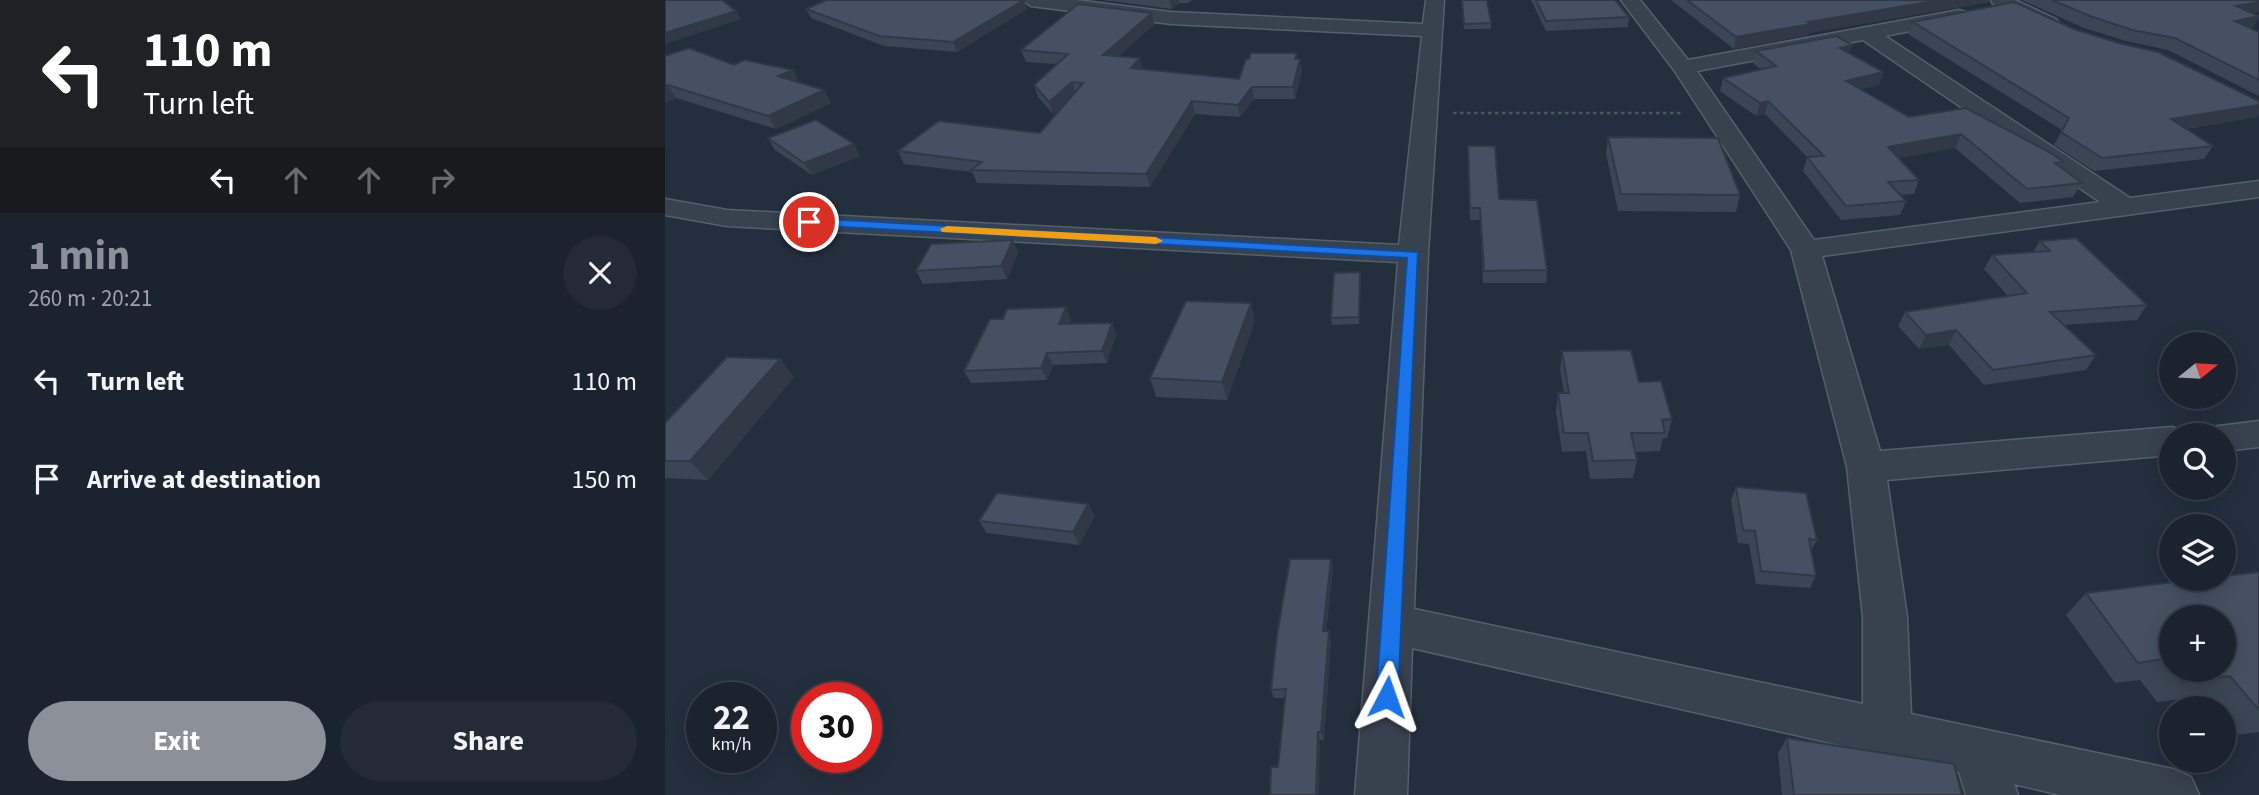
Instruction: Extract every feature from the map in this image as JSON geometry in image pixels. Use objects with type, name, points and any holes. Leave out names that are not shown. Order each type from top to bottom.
[{"type":"street","points":[[1031,0],[1171,18],[1323,27],[1434,15],[1413,254],[1381,795]]},
{"type":"street","points":[[1630,0],[1683,67],[1806,250],[1866,467],[1885,617],[1887,732]]},
{"type":"street","points":[[1683,67],[1998,9],[2003,2],[2064,30]]},
{"type":"street","points":[[1867,33],[2126,208]]},
{"type":"street","points":[[1806,250],[2259,189]]},
{"type":"street","points":[[665,207],[727,218],[1413,254]]},
{"type":"street","points":[[2236,436],[2259,434]]},
{"type":"street","points":[[1866,467],[2159,442]]},
{"type":"street","points":[[1392,624],[1887,732],[1984,773],[2173,795]]},
{"type":"path","points":[[1426,113],[1714,113]]},
{"type":"building","points":[[665,0],[722,0],[736,11],[665,33]]},
{"type":"building","points":[[827,0],[1024,0],[953,42],[879,36],[806,9]]},
{"type":"building","points":[[1462,0],[1487,0],[1491,23],[1464,24]]},
{"type":"building","points":[[1536,0],[1615,0],[1629,17],[1546,21]]},
{"type":"building","points":[[1687,0],[1941,0],[1736,37]]},
{"type":"building","points":[[2052,0],[2259,0],[2236,6],[2259,16],[2235,21],[2259,32],[2259,80],[2175,38],[2132,30]]},
{"type":"building","points":[[2014,2],[2074,29],[2158,52],[2259,101],[2259,105],[2171,119],[2213,146],[2102,158],[2061,132],[2069,118],[1913,22]]},
{"type":"building","points":[[1078,4],[1152,13],[1103,55],[1140,58],[1131,68],[1239,79],[1251,53],[1297,53],[1295,59],[1300,59],[1293,87],[1252,87],[1238,105],[1192,101],[1146,174],[971,170],[982,162],[898,151],[939,121],[1040,133],[1083,83],[1072,82],[1049,102],[1034,85],[1068,54],[1021,50]]},
{"type":"building","points":[[1836,36],[1852,45],[1840,48],[1883,72],[1846,81],[1909,117],[1966,108],[2049,152],[2064,162],[2055,163],[2082,183],[2027,189],[1961,134],[1888,147],[1919,180],[1888,182],[1906,201],[1846,206],[1807,157],[1824,156],[1768,101],[1760,103],[1723,78],[1776,66],[1756,51]]},
{"type":"building","points":[[689,48],[734,65],[744,60],[793,70],[778,76],[824,90],[768,116],[665,86],[665,56]]},
{"type":"building","points":[[816,120],[854,144],[804,163],[768,138]]},
{"type":"building","points":[[1608,137],[1718,138],[1740,195],[1621,194]]},
{"type":"building","points":[[1468,146],[1495,146],[1499,199],[1537,200],[1547,270],[1484,271],[1480,208],[1470,208]]},
{"type":"building","points":[[2076,238],[2147,305],[2050,312],[2096,355],[1993,370],[1956,330],[1926,335],[1905,312],[2027,293],[1992,255],[2050,251],[2040,241]]},
{"type":"building","points":[[1013,240],[1001,266],[916,271],[931,244]]},
{"type":"building","points":[[1360,272],[1359,317],[1331,318],[1334,273]]},
{"type":"building","points":[[1186,301],[1251,303],[1222,382],[1150,378]]},
{"type":"building","points":[[1066,307],[1059,324],[1112,323],[1102,351],[1047,353],[1041,368],[964,371],[990,319],[1003,319],[1007,309]]},
{"type":"building","points":[[1631,350],[1639,382],[1661,381],[1672,419],[1662,420],[1665,433],[1631,433],[1637,460],[1593,461],[1588,433],[1564,433],[1558,393],[1569,393],[1562,351]]},
{"type":"building","points":[[727,357],[780,359],[690,461],[665,461],[665,423]]},
{"type":"building","points":[[1736,487],[1806,493],[1817,540],[1809,539],[1816,576],[1761,571],[1755,531],[1743,530]]},
{"type":"building","points":[[997,493],[1088,504],[1073,532],[979,521]]},
{"type":"building","points":[[1290,559],[1331,559],[1323,631],[1329,631],[1321,732],[1318,732],[1316,795],[1270,795],[1271,767],[1278,767],[1286,689],[1271,690]]},
{"type":"building","points":[[2259,572],[2259,710],[2235,682],[2236,605],[2159,605],[2159,660],[2138,663],[2086,593],[2159,584],[2159,591],[2236,591],[2236,575]]},
{"type":"building","points":[[1787,738],[1954,764],[1962,795],[1794,795]]},
{"type":"slow traffic","points":[[947,229],[1156,241]]},
{"type":"route","points":[[809,222],[1413,254],[1387,697]]}]
